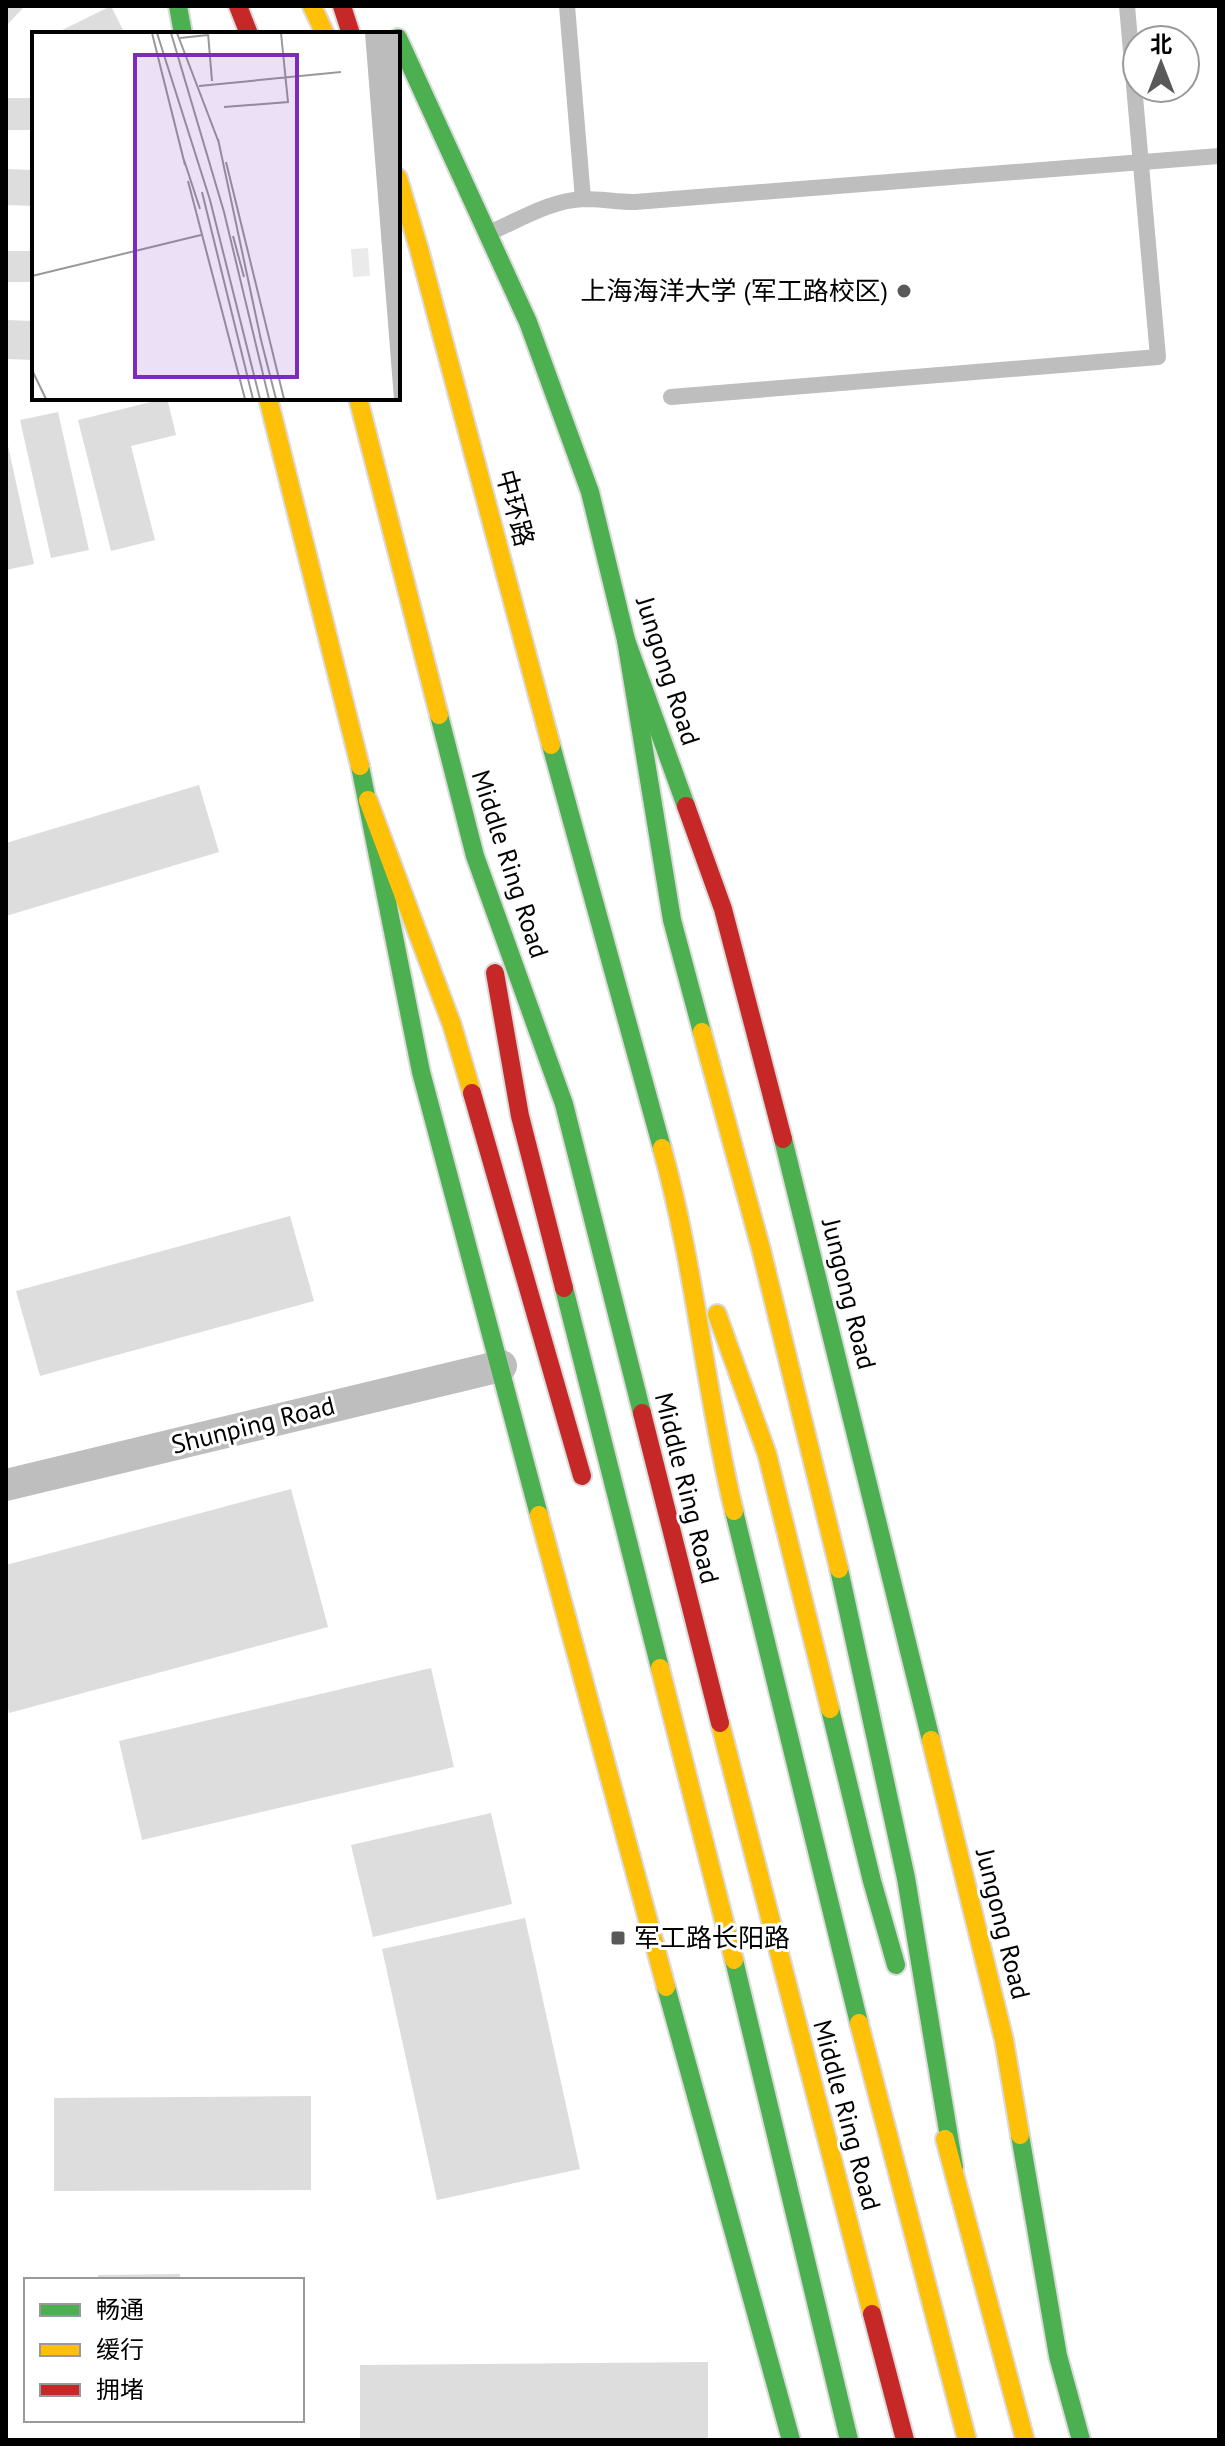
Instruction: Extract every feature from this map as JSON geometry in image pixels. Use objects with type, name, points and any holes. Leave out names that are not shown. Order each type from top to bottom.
[{"type":"main road","points":[[178,6],[183,32]]},
{"type":"main road","points":[[238,6],[248,32]]},
{"type":"main road","points":[[312,6],[324,32]]},
{"type":"main road","points":[[342,6],[350,32]]},
{"type":"main road","name":"Jungong Road","points":[[400,42],[528,322],[590,492],[626,640],[723,909],[816,1267],[1004,2040],[1058,2356],[1081,2440]]},
{"type":"main road","name":"Jungong Road","points":[[415,122],[444,155],[466,191]]},
{"type":"main road","name":"中环路","points":[[400,185],[580,852]]},
{"type":"main road","points":[[268,400],[368,800],[421,1072],[645,1915],[791,2440]]},
{"type":"main road","name":"Middle Ring Road","points":[[359,400],[475,856],[564,1104],[764,1900],[905,2440]]},
{"type":"main road","points":[[626,640],[672,920],[761,1249],[851,1616],[906,1878],[954,2167]]},
{"type":"main road","points":[[368,800],[452,1025],[586,1488]]},
{"type":"main road","name":"Middle Ring Road","points":[[580,852],[675,1195],[722,1461],[826,1894],[967,2440]]},
{"type":"main road","points":[[475,856],[520,1116],[722,1910],[849,2440]]},
{"type":"main road","points":[[675,1195],[767,1454],[872,1881],[902,1986]]},
{"type":"main road","points":[[634,1639],[722,1910]]},
{"type":"main road","points":[[911,2016],[1025,2440]]},
{"type":"street","name":"Shunping Road","points":[[6,1485],[501,1366]]},
{"type":"lane","points":[[567,6],[583,199]]},
{"type":"lane","points":[[671,397],[1158,357],[1127,6]]},
{"type":"lane","points":[[486,235],[550,205],[583,199],[635,202],[1219,156]]},
{"type":"building","points":[[6,6],[25,6],[6,26]]},
{"type":"building","points":[[111,6],[124,32],[63,32]]},
{"type":"building","points":[[6,98],[32,98],[32,130],[6,130]]},
{"type":"building","points":[[6,169],[32,170],[32,206],[6,205]]},
{"type":"building","points":[[6,251],[32,251],[32,282],[6,282]]},
{"type":"building","points":[[6,320],[32,321],[32,360],[6,359]]},
{"type":"building","points":[[167,400],[176,435],[131,446],[155,540],[111,551],[78,420]]},
{"type":"building","points":[[58,412],[89,550],[51,558],[20,420]]},
{"type":"building","points":[[6,437],[34,564],[6,570]]},
{"type":"building","points":[[199,785],[219,852],[6,916],[6,843]]},
{"type":"building","points":[[290,1216],[314,1301],[40,1376],[16,1291]]},
{"type":"building","points":[[291,1489],[328,1627],[9,1713],[6,1700],[6,1565]]},
{"type":"building","points":[[431,1668],[454,1767],[142,1840],[119,1741]]},
{"type":"building","points":[[491,1813],[512,1904],[373,1937],[351,1845]]},
{"type":"building","points":[[525,1918],[580,2169],[437,2200],[382,1949]]},
{"type":"building","points":[[311,2096],[311,2190],[54,2191],[54,2098]]},
{"type":"building","points":[[180,2274],[180,2278],[98,2278],[98,2275]]},
{"type":"building","points":[[708,2362],[708,2440],[360,2440],[360,2365]]},
{"type":"traffic: fast","points":[[178,6],[183,32]]},
{"type":"traffic: fast","points":[[400,42],[528,322],[590,492],[626,640],[686,806]]},
{"type":"traffic: fast","points":[[626,640],[672,920],[702,1032]]},
{"type":"traffic: fast","points":[[439,715],[475,856],[564,1104],[642,1413]]},
{"type":"traffic: fast","points":[[551,745],[662,1148]]},
{"type":"traffic: fast","points":[[360,766],[421,1072],[539,1515]]},
{"type":"traffic: fast","points":[[783,1139],[931,1740]]},
{"type":"traffic: fast","points":[[564,1288],[660,1668]]},
{"type":"traffic: fast","points":[[734,1511],[859,2023]]},
{"type":"traffic: fast","points":[[839,1569],[906,1878],[954,2167]]},
{"type":"traffic: fast","points":[[830,1709],[896,1965]]},
{"type":"traffic: fast","points":[[734,1960],[849,2440]]},
{"type":"traffic: fast","points":[[666,1987],[791,2440]]},
{"type":"traffic: fast","points":[[1020,2135],[1058,2356],[1081,2440]]},
{"type":"traffic: slow","points":[[312,6],[324,32]]},
{"type":"traffic: slow","points":[[400,185],[551,745]]},
{"type":"traffic: slow","points":[[268,400],[360,766]]},
{"type":"traffic: slow","points":[[359,400],[439,715]]},
{"type":"traffic: slow","points":[[368,800],[452,1025],[472,1093]]},
{"type":"traffic: slow","points":[[702,1032],[761,1249],[839,1569]]},
{"type":"traffic: slow","points":[[662,1148],[683,1238],[734,1511]]},
{"type":"traffic: slow","points":[[717,1314],[767,1454],[830,1709]]},
{"type":"traffic: slow","points":[[539,1515],[666,1987]]},
{"type":"traffic: slow","points":[[660,1668],[734,1960]]},
{"type":"traffic: slow","points":[[720,1723],[872,2314]]},
{"type":"traffic: slow","points":[[931,1740],[1004,2040],[1020,2135]]},
{"type":"traffic: slow","points":[[859,2023],[967,2440]]},
{"type":"traffic: slow","points":[[945,2139],[1025,2440]]},
{"type":"traffic: jam","points":[[238,6],[248,32]]},
{"type":"traffic: jam","points":[[342,6],[350,32]]},
{"type":"traffic: jam","points":[[686,806],[723,909],[783,1139]]},
{"type":"traffic: jam","points":[[495,973],[520,1116],[564,1288]]},
{"type":"traffic: jam","points":[[472,1093],[582,1476]]},
{"type":"traffic: jam","points":[[642,1413],[720,1723]]},
{"type":"traffic: jam","points":[[872,2314],[905,2440]]},
{"type":"place","name":"上海海洋大学 (军工路校区)","points":[[904,291]]},
{"type":"place","name":"军工路长阳路","points":[[618,1938]]}]
